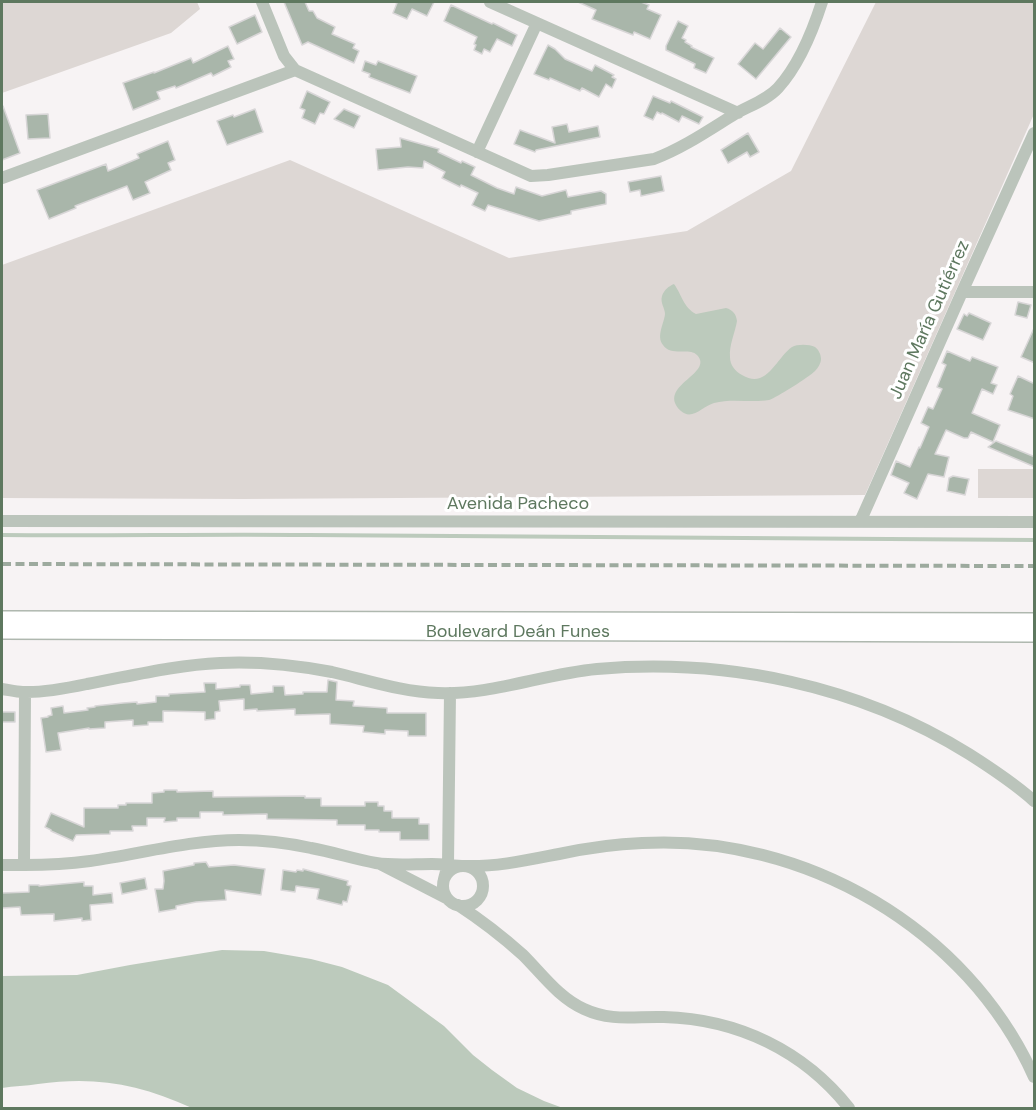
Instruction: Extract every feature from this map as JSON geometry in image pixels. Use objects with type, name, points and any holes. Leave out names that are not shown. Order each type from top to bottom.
[{"type":"main road","name":"Boulevard Deán Funes","points":[[2,620],[1035,621]]},
{"type":"main road","name":"Boulevard Deán Funes","points":[[2,631],[1035,634]]},
{"type":"street","points":[[262,2],[284,56],[295,70],[531,176],[654,159],[668,154],[761,100],[777,89],[790,73],[807,42],[822,2]]},
{"type":"street","points":[[490,2],[738,113]]},
{"type":"street","points":[[477,152],[537,23]]},
{"type":"street","points":[[2,178],[295,70]]},
{"type":"street","name":"Juan María Gutiérrez","points":[[860,522],[1035,133]]},
{"type":"street","points":[[962,292],[1035,292]]},
{"type":"street","name":"Avenida Pacheco","points":[[2,520],[1035,522]]},
{"type":"street","points":[[2,689],[25,692],[67,688],[171,668],[220,663],[286,664],[422,692],[450,693],[493,689],[557,674],[597,669],[683,667],[727,670],[821,689],[896,716],[947,740],[988,766],[1035,801]]},
{"type":"street","points":[[24,865],[25,692]]},
{"type":"street","points":[[2,865],[89,861],[211,840],[270,842],[310,848],[379,864],[448,864],[470,868],[479,875],[482,891],[477,900],[471,904],[465,906],[453,902],[443,890],[448,864],[450,693]]},
{"type":"street","points":[[444,879],[452,870],[463,866],[502,865],[604,846],[644,843],[685,842],[722,846],[785,861],[857,891],[896,914],[933,943],[972,982],[992,1007],[1035,1077]]},
{"type":"street","points":[[379,864],[453,902],[483,922],[518,951],[551,985],[581,1008],[612,1018],[691,1019],[715,1022],[742,1030],[764,1040],[802,1063],[833,1089],[849,1108]]},
{"type":"street","points":[[483,922],[480,910],[486,878],[502,865]]},
{"type":"shaded area","points":[[2,2],[197,2],[200,9],[171,33],[2,93]]},
{"type":"shaded area","points":[[876,2],[1034,2],[1034,114],[865,495],[243,499],[2,498],[2,265],[290,160],[509,258],[687,231],[791,171]]},
{"type":"shaded area","points":[[674,284],[685,304],[696,314],[726,308],[734,313],[737,321],[730,348],[730,360],[733,368],[742,375],[751,379],[765,376],[786,352],[800,345],[810,345],[817,349],[821,357],[819,365],[806,378],[769,400],[721,402],[693,414],[685,414],[675,402],[675,394],[698,368],[700,362],[694,353],[666,349],[660,338],[665,314],[662,296],[667,288]]},
{"type":"shaded area","points":[[978,469],[1034,469],[1034,498],[978,498]]},
{"type":"shaded area","points":[[222,950],[264,951],[311,959],[342,967],[388,985],[444,1026],[473,1055],[517,1088],[563,1108],[192,1108],[154,1093],[98,1082],[59,1082],[2,1088],[2,976],[77,975]]},
{"type":"building","points":[[284,2],[305,2],[309,11],[313,11],[317,18],[335,27],[332,34],[355,44],[353,48],[359,51],[354,63],[308,42],[302,45]]},
{"type":"building","points":[[394,2],[434,2],[427,16],[412,9],[407,19],[393,13],[397,3]]},
{"type":"building","points":[[578,2],[641,2],[649,5],[647,9],[661,15],[650,39],[592,19],[596,10]]},
{"type":"building","points":[[451,5],[517,35],[512,46],[497,39],[490,52],[484,49],[482,54],[474,50],[477,37],[444,21]]},
{"type":"building","points":[[255,15],[262,32],[237,44],[229,27]]},
{"type":"building","points":[[678,21],[688,26],[682,38],[686,40],[685,42],[714,58],[706,73],[694,68],[695,64],[666,50]]},
{"type":"building","points":[[780,28],[791,37],[756,79],[738,64],[755,43],[763,49]]},
{"type":"building","points":[[548,45],[565,59],[592,71],[595,65],[614,75],[612,77],[616,79],[612,88],[606,84],[599,97],[582,88],[580,91],[534,74]]},
{"type":"building","points":[[228,46],[234,59],[228,61],[231,67],[213,76],[211,73],[176,88],[175,86],[157,92],[160,99],[133,110],[123,83],[191,58],[193,63]]},
{"type":"building","points":[[365,61],[376,65],[378,61],[417,76],[410,93],[369,77],[370,74],[362,71]]},
{"type":"building","points":[[307,91],[330,102],[324,114],[320,113],[315,124],[302,118],[305,110],[300,108]]},
{"type":"building","points":[[653,96],[670,103],[671,101],[703,117],[699,124],[682,116],[679,122],[657,112],[653,120],[644,116]]},
{"type":"building","points":[[2,106],[20,153],[2,160]]},
{"type":"building","points":[[255,109],[263,132],[227,145],[217,121]]},
{"type":"building","points":[[344,109],[360,116],[354,128],[334,119]]},
{"type":"building","points":[[48,114],[50,138],[28,139],[26,115]]},
{"type":"building","points":[[567,124],[569,132],[598,126],[600,137],[535,152],[514,144],[520,130],[555,143],[552,127]]},
{"type":"building","points":[[748,133],[759,152],[750,157],[747,152],[728,163],[721,150]]},
{"type":"building","points":[[400,138],[439,149],[438,152],[475,167],[471,175],[514,194],[516,187],[542,196],[566,190],[568,197],[601,191],[606,194],[606,204],[571,211],[571,214],[539,221],[488,205],[485,211],[472,205],[478,193],[442,178],[445,172],[424,161],[423,168],[378,170],[376,149],[401,147]]},
{"type":"building","points":[[168,141],[175,160],[168,163],[171,170],[145,182],[150,193],[133,200],[127,186],[75,206],[76,208],[49,219],[37,190],[106,164],[108,171],[139,158],[137,154]]},
{"type":"building","points":[[661,176],[664,191],[641,196],[640,190],[630,192],[628,182]]},
{"type":"building","points":[[1018,302],[1031,305],[1027,318],[1015,315]]},
{"type":"building","points":[[969,313],[991,323],[983,340],[957,329],[964,314],[967,316]]},
{"type":"building","points":[[1035,326],[1035,363],[1021,357]]},
{"type":"building","points":[[947,351],[970,361],[972,357],[998,367],[991,383],[997,385],[993,394],[982,389],[972,413],[1000,425],[993,442],[971,432],[968,438],[964,438],[946,430],[935,454],[949,457],[944,477],[928,474],[917,499],[904,493],[909,483],[891,475],[896,461],[910,467],[920,448],[929,427],[921,423],[928,407],[933,409],[942,389],[937,387],[946,365],[942,363]]},
{"type":"building","points":[[1018,376],[1035,384],[1035,419],[1008,410],[1013,396],[1010,394]]},
{"type":"building","points":[[996,441],[1035,457],[1035,467],[988,447]]},
{"type":"building","points":[[953,476],[969,479],[965,495],[947,491],[949,478]]},
{"type":"building","points":[[328,680],[337,682],[336,700],[354,701],[353,706],[387,708],[387,713],[426,713],[426,736],[408,736],[408,731],[385,730],[385,734],[363,732],[364,726],[330,724],[330,714],[295,715],[295,709],[244,710],[244,699],[219,701],[220,711],[215,712],[215,719],[205,720],[205,712],[163,711],[163,722],[148,722],[148,725],[133,726],[133,720],[105,722],[105,728],[58,733],[61,750],[46,752],[41,718],[52,715],[51,708],[63,706],[64,713],[88,710],[87,708],[95,706],[156,702],[156,696],[205,692],[204,683],[216,683],[216,689],[250,685],[251,694],[273,692],[273,686],[284,686],[285,695],[327,692]]},
{"type":"building","points":[[2,712],[15,712],[15,722],[2,722]]},
{"type":"building","points":[[164,790],[213,791],[213,797],[305,796],[305,798],[321,798],[321,806],[365,806],[365,802],[378,802],[378,806],[384,806],[384,811],[392,811],[392,818],[419,818],[419,824],[429,824],[429,840],[400,840],[400,832],[365,830],[365,825],[337,825],[337,820],[267,819],[267,814],[223,815],[223,812],[200,812],[200,818],[177,818],[177,821],[164,822],[165,818],[147,818],[147,826],[132,826],[133,831],[76,835],[73,841],[45,827],[51,813],[84,827],[84,808],[118,808],[118,805],[126,805],[126,803],[152,803],[152,793],[164,792]]},
{"type":"building","points":[[206,862],[209,867],[234,865],[265,869],[261,895],[225,890],[226,900],[196,902],[159,912],[155,889],[163,889],[163,871]]},
{"type":"building","points":[[303,869],[348,881],[347,885],[351,886],[347,902],[343,901],[342,905],[317,899],[319,889],[296,886],[295,892],[281,890],[283,870],[296,872],[297,870],[303,871]]},
{"type":"building","points":[[145,878],[147,889],[122,894],[120,883]]},
{"type":"building","points":[[84,882],[84,886],[93,886],[93,895],[112,893],[113,903],[90,905],[91,920],[82,921],[82,918],[54,921],[54,914],[21,915],[20,907],[2,908],[2,893],[29,892],[29,885]]},
{"type":"waterway","points":[[2,535],[1034,540]]},
{"type":"railway","points":[[2,564],[1034,566]]}]
